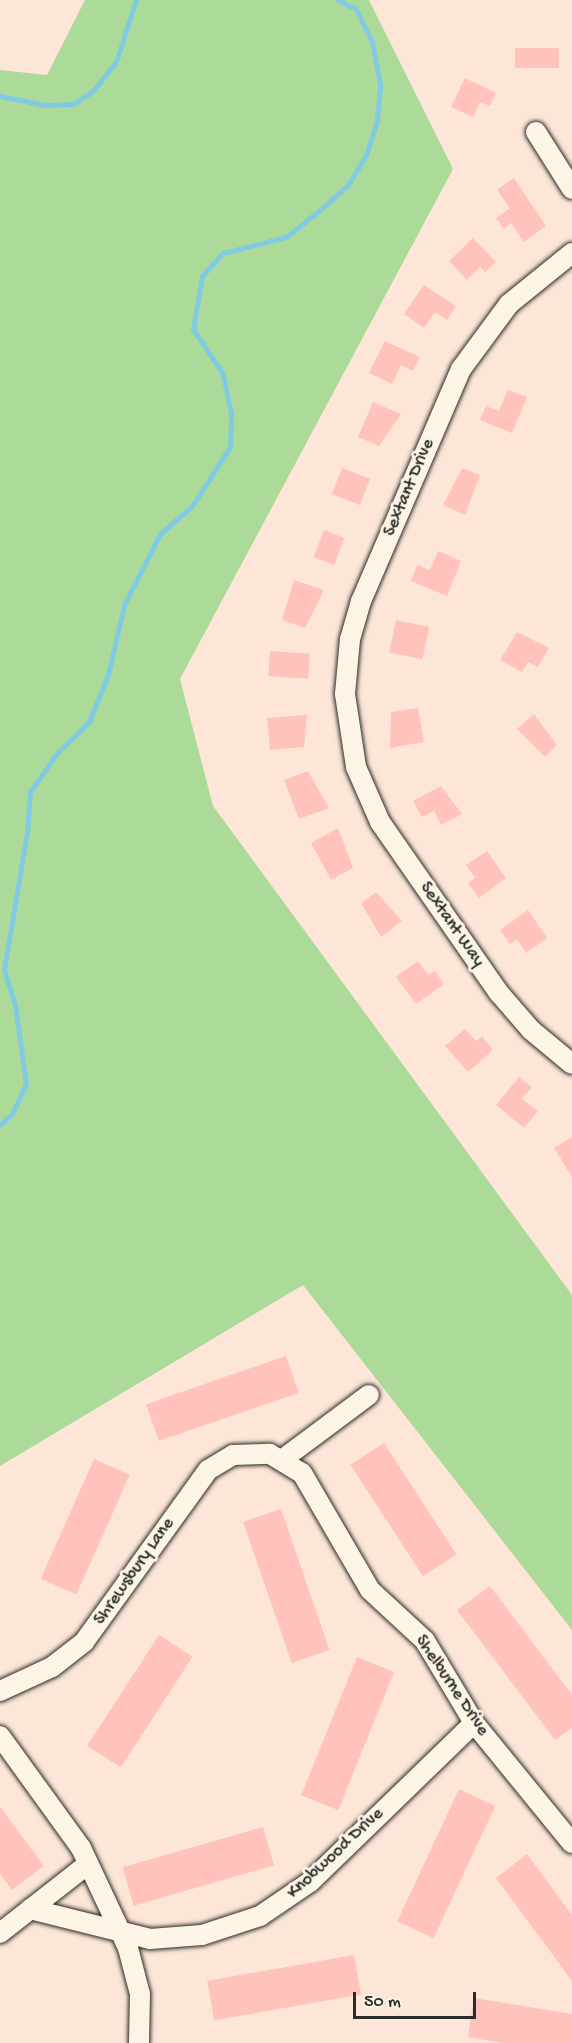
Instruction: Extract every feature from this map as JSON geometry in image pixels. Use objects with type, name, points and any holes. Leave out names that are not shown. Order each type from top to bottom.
[{"type":"street","points":[[536,132],[572,189]]},
{"type":"street","name":"Sextant Drive","points":[[356,768],[345,694],[350,639],[361,601],[468,358],[509,304],[572,253]]},
{"type":"street","name":"Sextant Way","points":[[356,768],[380,822],[499,993],[531,1030],[572,1064]]},
{"type":"street","points":[[283,1459],[369,1395]]},
{"type":"street","name":"Shelburne Drive","points":[[263,1452],[283,1459],[302,1473],[370,1590],[425,1641],[474,1723],[572,1843]]},
{"type":"street","name":"Shrewsbury Lane","points":[[0,1691],[52,1667],[90,1636],[208,1470],[233,1455],[263,1452]]},
{"type":"street","name":"Knobwood Drive","points":[[30,1909],[121,1935],[193,1937],[241,1924],[275,1908],[310,1882],[474,1723]]},
{"type":"street","points":[[0,1736],[88,1864],[121,1935],[141,1994],[139,2043]]},
{"type":"street","points":[[0,1933],[88,1864]]},
{"type":"green space","points":[[85,0],[369,0],[453,169],[180,679],[213,806],[572,1295],[572,1630],[303,1285],[0,1466],[0,70],[47,75]]},
{"type":"building","points":[[515,48],[559,48],[559,68],[515,68]]},
{"type":"building","points":[[465,78],[496,93],[490,106],[480,102],[473,117],[451,107]]},
{"type":"building","points":[[514,178],[546,226],[524,242],[511,223],[504,229],[496,218],[510,208],[497,190]]},
{"type":"building","points":[[473,238],[496,262],[485,272],[480,267],[467,280],[449,261]]},
{"type":"building","points":[[424,285],[456,306],[447,320],[435,312],[424,328],[404,314]]},
{"type":"building","points":[[385,341],[420,357],[413,371],[401,365],[392,384],[369,373]]},
{"type":"building","points":[[508,390],[527,397],[512,433],[480,420],[486,406],[499,411]]},
{"type":"building","points":[[373,402],[401,414],[379,446],[358,437]]},
{"type":"building","points":[[342,468],[370,479],[360,505],[332,494]]},
{"type":"building","points":[[462,468],[480,475],[465,515],[443,505]]},
{"type":"building","points":[[324,530],[345,538],[334,565],[314,557]]},
{"type":"building","points":[[438,551],[461,561],[447,596],[411,581],[417,565],[430,570]]},
{"type":"building","points":[[294,580],[324,590],[305,628],[282,620]]},
{"type":"building","points":[[396,620],[429,627],[422,659],[389,652]]},
{"type":"building","points":[[517,632],[549,648],[538,667],[528,662],[522,672],[500,660]]},
{"type":"building","points":[[270,651],[310,654],[308,679],[268,676]]},
{"type":"building","points":[[418,708],[424,742],[390,748],[391,712]]},
{"type":"building","points":[[534,714],[557,745],[545,757],[517,729]]},
{"type":"building","points":[[307,715],[304,747],[270,750],[267,718]]},
{"type":"building","points":[[308,771],[329,808],[299,819],[284,780]]},
{"type":"building","points":[[441,786],[462,814],[441,825],[434,811],[422,817],[413,801]]},
{"type":"building","points":[[338,828],[353,868],[331,880],[311,843]]},
{"type":"building","points":[[487,851],[506,878],[479,898],[468,883],[475,878],[466,865]]},
{"type":"building","points":[[376,892],[402,921],[381,937],[361,903]]},
{"type":"building","points":[[528,910],[547,938],[526,953],[517,939],[510,944],[500,930]]},
{"type":"building","points":[[418,961],[428,975],[435,971],[444,984],[416,1004],[396,977]]},
{"type":"building","points":[[465,1029],[476,1041],[482,1036],[493,1050],[468,1072],[445,1046]]},
{"type":"building","points":[[519,1077],[532,1087],[522,1099],[538,1111],[524,1128],[496,1105]]},
{"type":"building","points":[[572,1137],[572,1177],[554,1148]]},
{"type":"building","points":[[286,1356],[299,1393],[159,1441],[146,1404]]},
{"type":"building","points":[[384,1443],[456,1555],[423,1576],[350,1465]]},
{"type":"building","points":[[94,1459],[130,1475],[76,1595],[41,1579]]},
{"type":"building","points":[[281,1509],[330,1650],[292,1663],[243,1522]]},
{"type":"building","points":[[490,1586],[572,1695],[572,1728],[555,1740],[457,1610]]},
{"type":"building","points":[[159,1635],[193,1657],[121,1767],[87,1746]]},
{"type":"building","points":[[357,1657],[394,1672],[338,1810],[301,1795]]},
{"type":"building","points":[[459,1789],[495,1806],[434,1938],[397,1921]]},
{"type":"building","points":[[0,1807],[44,1866],[12,1890],[0,1874]]},
{"type":"building","points":[[263,1827],[274,1865],[134,1906],[123,1867]]},
{"type":"building","points":[[527,1854],[572,1915],[572,1981],[496,1878]]},
{"type":"building","points":[[354,1955],[361,1994],[214,2020],[207,1981]]},
{"type":"building","points":[[474,1998],[572,2014],[572,2043],[502,2043],[468,2037]]},
{"type":"waterway","points":[[0,96],[45,105],[73,104],[93,91],[116,62],[136,0]]},
{"type":"waterway","points":[[0,1125],[12,1114],[26,1084],[15,1005],[4,970],[27,833],[30,792],[57,753],[89,722],[108,675],[124,605],[160,534],[192,506],[230,447],[231,413],[223,374],[193,329],[202,276],[223,253],[286,237],[320,210],[348,185],[366,155],[377,121],[380,84],[372,42],[356,9],[338,0]]}]
